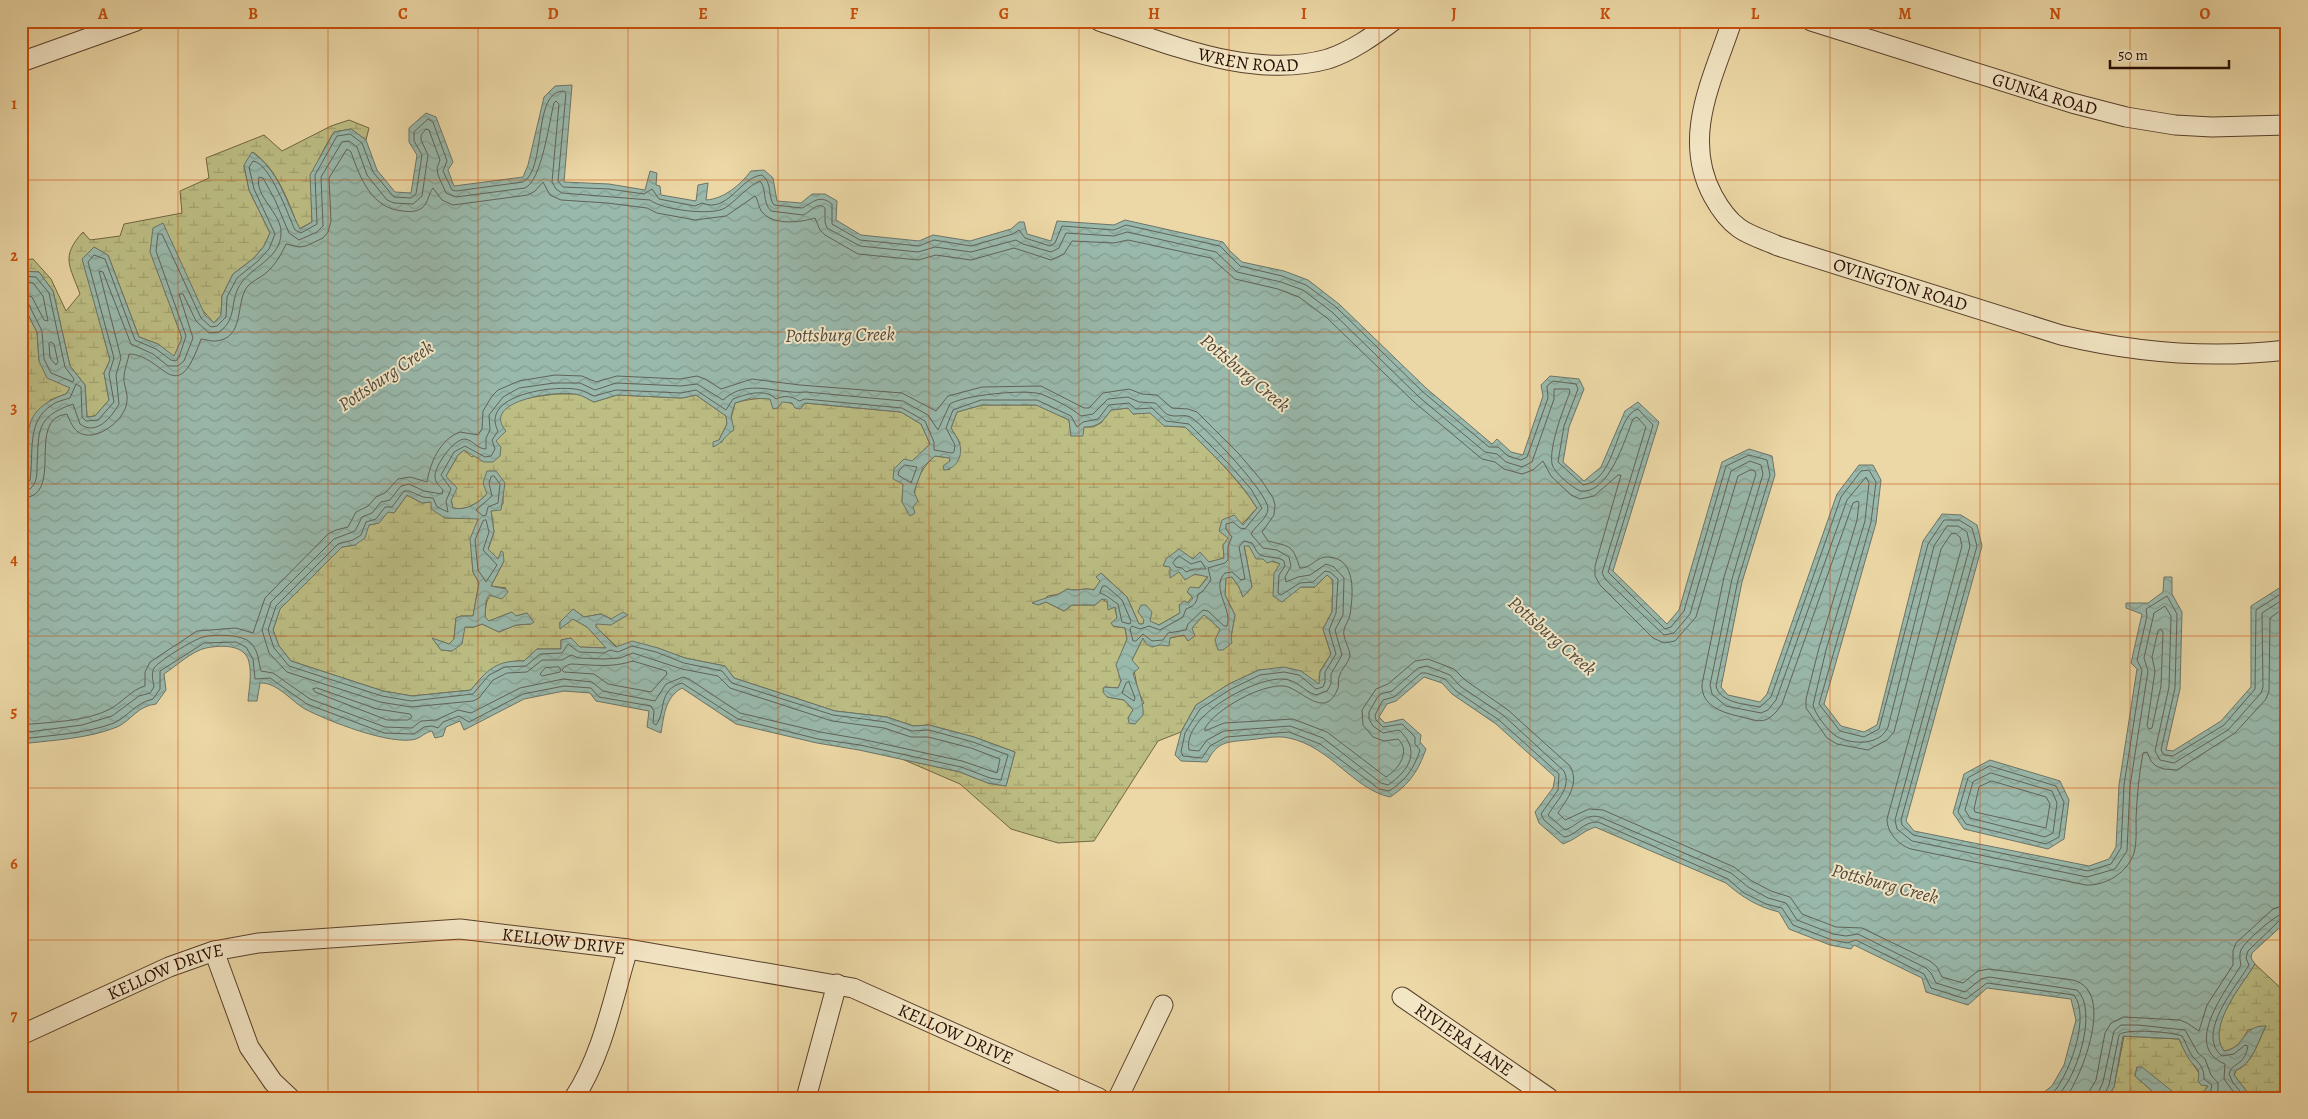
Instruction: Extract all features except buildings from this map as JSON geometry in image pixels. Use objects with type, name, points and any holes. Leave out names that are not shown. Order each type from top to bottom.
[{"type":"street","points":[[21,62],[136,21]]},
{"type":"street","name":"WREN ROAD","points":[[1099,21],[1218,58],[1262,64],[1293,64],[1328,58],[1361,44],[1393,21]]},
{"type":"street","name":"OVINGTON ROAD","points":[[1732,21],[1701,115],[1699,153],[1706,182],[1719,207],[1739,228],[1778,246],[2062,335],[2105,345],[2158,352],[2214,355],[2287,350]]},
{"type":"street","name":"GUNKA ROAD","points":[[1811,21],[2072,103],[2126,117],[2175,125],[2212,127],[2287,125]]},
{"type":"street","name":"KELLOW DRIVE","points":[[21,1035],[169,967],[214,951],[258,943],[460,929],[628,949],[837,984],[886,1001],[1099,1098]]},
{"type":"street","points":[[574,1098],[582,1086],[597,1051],[628,949]]},
{"type":"street","points":[[214,951],[249,1047],[274,1082],[290,1098]]},
{"type":"street","points":[[806,1098],[837,984]]},
{"type":"street","name":"RIVIERA LANE","points":[[1402,997],[1550,1098]]},
{"type":"street","points":[[1118,1098],[1163,1005]]},
{"type":"green space","points":[[349,120],[369,128],[366,140],[351,129],[334,132],[321,155],[314,175],[312,185],[312,222],[299,229],[276,177],[262,159],[253,152],[244,166],[249,190],[270,233],[264,246],[254,258],[233,274],[222,296],[221,315],[214,323],[151,252],[182,338],[174,357],[158,344],[139,337],[108,255],[83,259],[110,360],[104,373],[109,400],[95,416],[87,417],[85,385],[70,366],[53,291],[39,272],[21,271],[21,260],[33,259],[51,279],[66,311],[80,294],[70,269],[69,255],[71,248],[83,232],[90,240],[120,236],[124,224],[182,213],[180,191],[209,178],[206,158],[264,135],[282,151],[331,126]]},
{"type":"green space","points":[[21,301],[37,332],[39,361],[70,388],[66,394],[50,400],[26,472],[24,486],[21,471]]},
{"type":"green space","points":[[555,394],[579,394],[594,402],[617,395],[682,398],[696,395],[726,416],[727,424],[719,440],[721,443],[727,434],[735,403],[751,399],[777,399],[793,404],[800,409],[805,403],[901,412],[921,424],[930,444],[912,463],[906,476],[902,502],[913,507],[918,478],[929,462],[935,456],[950,458],[949,470],[960,443],[951,428],[957,412],[982,405],[1037,405],[1069,420],[1071,436],[1084,427],[1093,427],[1101,423],[1111,410],[1129,408],[1133,414],[1150,412],[1164,426],[1185,427],[1232,476],[1257,508],[1223,545],[1224,558],[1209,562],[1193,559],[1170,567],[1179,572],[1208,576],[1180,613],[1159,625],[1144,620],[1143,624],[1139,624],[1127,597],[1101,573],[1101,581],[1094,590],[1067,589],[1060,594],[1048,596],[1038,605],[1046,602],[1064,611],[1072,605],[1095,605],[1102,599],[1115,607],[1117,618],[1113,626],[1125,628],[1127,639],[1117,665],[1121,681],[1118,688],[1105,687],[1107,697],[1124,700],[1133,710],[1128,718],[1144,703],[1138,691],[1132,660],[1143,638],[1152,647],[1170,638],[1184,635],[1188,641],[1192,628],[1204,614],[1220,629],[1219,635],[1231,637],[1235,615],[1225,595],[1226,577],[1232,577],[1243,597],[1252,587],[1244,545],[1249,546],[1263,559],[1281,564],[1301,587],[1315,587],[1327,575],[1333,580],[1332,612],[1323,629],[1331,654],[1320,671],[1319,685],[1301,671],[1259,670],[1229,684],[1196,705],[1181,732],[1158,741],[1094,841],[1058,843],[1011,829],[960,784],[902,759],[960,772],[988,783],[1006,786],[1015,752],[974,737],[929,725],[913,726],[887,717],[835,711],[734,678],[725,666],[685,658],[657,648],[617,647],[596,627],[596,623],[611,619],[601,614],[584,617],[573,609],[560,622],[560,628],[573,619],[587,627],[607,648],[579,647],[571,638],[561,640],[561,649],[537,649],[524,661],[515,661],[493,668],[471,690],[412,696],[383,691],[291,661],[279,646],[273,630],[280,609],[342,547],[355,545],[369,525],[379,523],[388,511],[394,513],[407,495],[422,503],[431,502],[445,518],[479,518],[472,559],[473,572],[479,583],[473,616],[456,618],[454,639],[449,644],[433,639],[441,650],[452,651],[465,627],[474,627],[482,624],[499,632],[516,625],[531,624],[527,613],[516,616],[512,612],[489,621],[485,617],[487,601],[491,595],[506,588],[491,586],[504,561],[498,559],[488,550],[494,532],[491,510],[503,504],[503,493],[488,493],[472,505],[458,509],[453,508],[446,476],[458,455],[464,450],[472,457],[496,441],[500,418],[508,406],[523,399]]},
{"type":"green space","points":[[2255,964],[2287,994],[2287,1098],[2252,1098],[2234,1075],[2236,1070],[2242,1067],[2250,1058],[2266,1026],[2248,1030],[2239,1044],[2229,1050],[2224,1051],[2219,1041],[2222,1018],[2234,994]]},
{"type":"green space","points":[[2124,1036],[2179,1039],[2208,1086],[2201,1096],[2184,1098],[2137,1067],[2135,1076],[2160,1098],[2107,1098],[2114,1087]]},
{"type":"water","name":"Pottsburg Creek","points":[[572,85],[564,182],[609,184],[645,190],[650,171],[657,173],[656,185],[660,186],[661,195],[696,201],[698,185],[708,183],[706,200],[713,199],[731,190],[751,171],[764,170],[773,178],[777,201],[801,203],[812,194],[825,194],[837,201],[836,220],[861,235],[919,241],[933,235],[970,241],[1011,229],[1019,222],[1024,222],[1027,234],[1051,241],[1057,221],[1114,225],[1125,220],[1223,242],[1242,262],[1284,271],[1308,280],[1339,304],[1426,388],[1492,444],[1497,439],[1511,452],[1523,455],[1543,396],[1541,385],[1550,376],[1579,379],[1584,389],[1569,427],[1563,462],[1584,481],[1601,467],[1625,411],[1638,402],[1659,422],[1613,571],[1667,624],[1679,610],[1722,462],[1749,449],[1772,456],[1775,475],[1742,582],[1721,687],[1728,695],[1760,702],[1767,694],[1837,494],[1859,465],[1873,465],[1881,480],[1876,523],[1824,704],[1841,726],[1864,732],[1877,725],[1923,541],[1942,514],[1961,515],[1977,525],[1982,546],[1906,821],[1914,831],[2089,866],[2109,859],[2116,847],[2119,785],[2137,669],[2131,663],[2142,614],[2126,608],[2126,603],[2148,603],[2163,592],[2164,577],[2172,577],[2172,594],[2182,612],[2180,689],[2166,750],[2173,751],[2221,721],[2251,687],[2251,606],[2284,585],[2281,565],[2287,562],[2287,921],[2252,953],[2251,958],[2255,964],[2228,1006],[2219,1030],[2220,1041],[2224,1051],[2236,1046],[2252,1029],[2266,1026],[2250,1058],[2242,1067],[2236,1070],[2234,1075],[2252,1098],[2195,1098],[2201,1096],[2208,1086],[2201,1085],[2198,1081],[2198,1070],[2191,1062],[2179,1039],[2123,1036],[2114,1087],[2107,1098],[2036,1098],[2052,1086],[2064,1065],[2076,1020],[2071,999],[1987,988],[1968,1005],[1926,992],[1922,978],[1854,945],[1851,949],[1830,945],[1789,929],[1779,912],[1751,901],[1726,883],[1595,827],[1563,844],[1539,823],[1535,812],[1553,788],[1555,777],[1496,724],[1452,694],[1442,683],[1424,677],[1396,701],[1387,704],[1379,717],[1385,723],[1403,719],[1421,735],[1420,742],[1426,749],[1420,764],[1412,776],[1403,787],[1390,797],[1377,793],[1365,786],[1317,750],[1304,743],[1284,737],[1233,741],[1223,744],[1215,750],[1207,762],[1181,761],[1175,755],[1181,732],[1196,705],[1229,684],[1259,670],[1284,667],[1301,671],[1319,684],[1320,672],[1331,654],[1323,629],[1332,612],[1333,580],[1327,575],[1315,587],[1301,587],[1282,602],[1273,596],[1274,573],[1280,564],[1273,561],[1267,563],[1263,559],[1256,559],[1249,546],[1244,546],[1252,587],[1243,597],[1232,577],[1226,578],[1225,595],[1235,615],[1231,637],[1232,643],[1223,650],[1218,650],[1215,640],[1220,629],[1204,615],[1192,628],[1195,636],[1188,641],[1184,635],[1170,638],[1169,646],[1160,645],[1152,647],[1146,644],[1143,638],[1132,660],[1139,668],[1133,673],[1141,699],[1143,715],[1135,724],[1129,723],[1128,718],[1133,710],[1124,700],[1107,697],[1103,692],[1104,687],[1118,688],[1121,681],[1116,665],[1127,639],[1125,628],[1113,626],[1111,623],[1117,618],[1115,607],[1108,610],[1107,600],[1102,599],[1095,605],[1072,605],[1064,611],[1046,602],[1038,605],[1032,603],[1067,589],[1094,590],[1100,581],[1096,577],[1101,573],[1127,597],[1139,624],[1143,624],[1144,620],[1138,612],[1141,605],[1146,605],[1152,612],[1150,621],[1159,625],[1180,613],[1179,605],[1184,601],[1189,603],[1193,598],[1187,592],[1190,587],[1199,588],[1208,577],[1195,574],[1185,580],[1179,572],[1170,578],[1170,567],[1163,566],[1166,559],[1179,549],[1193,559],[1200,552],[1209,562],[1224,558],[1223,545],[1228,538],[1219,531],[1222,520],[1234,515],[1243,525],[1257,508],[1233,476],[1185,427],[1164,426],[1150,413],[1133,414],[1128,408],[1111,410],[1100,423],[1084,427],[1083,436],[1071,436],[1069,420],[1036,405],[982,405],[957,412],[951,428],[958,440],[961,451],[960,456],[956,464],[949,469],[944,470],[943,466],[950,461],[950,458],[935,456],[923,467],[914,492],[918,501],[913,507],[915,513],[910,516],[902,502],[903,484],[893,479],[894,469],[904,459],[912,461],[930,444],[921,424],[901,412],[805,403],[800,409],[795,408],[792,403],[782,402],[778,408],[773,409],[770,399],[751,398],[735,403],[731,416],[734,430],[713,447],[713,442],[719,440],[727,424],[726,416],[696,395],[682,398],[617,395],[594,402],[583,396],[570,394],[556,394],[526,399],[512,404],[503,411],[501,420],[506,431],[496,441],[501,447],[500,456],[493,462],[484,462],[464,450],[458,455],[446,476],[457,488],[451,501],[453,508],[458,509],[472,506],[487,494],[483,483],[487,471],[496,471],[505,483],[501,510],[491,511],[494,532],[488,549],[498,559],[501,551],[503,552],[504,561],[491,586],[506,589],[508,592],[502,599],[489,595],[486,601],[485,617],[489,621],[512,612],[516,616],[527,613],[534,622],[516,625],[499,632],[482,624],[474,627],[465,627],[462,644],[452,651],[441,650],[432,638],[449,644],[454,639],[456,618],[473,616],[479,583],[473,572],[470,539],[478,519],[445,518],[431,509],[431,502],[422,503],[407,495],[394,513],[388,512],[379,523],[369,525],[365,538],[355,545],[342,547],[280,609],[273,630],[279,646],[291,661],[383,691],[412,696],[471,690],[487,672],[499,664],[524,661],[537,649],[561,649],[561,640],[571,638],[580,647],[606,648],[587,627],[573,619],[560,629],[560,622],[573,609],[584,617],[601,614],[611,619],[623,612],[628,615],[611,625],[596,624],[596,627],[616,647],[632,641],[685,658],[725,666],[734,678],[835,711],[887,717],[913,726],[929,725],[974,737],[1015,752],[1006,786],[988,783],[960,772],[817,743],[736,724],[682,688],[672,696],[669,702],[664,714],[661,733],[647,727],[649,711],[596,701],[590,693],[564,691],[524,699],[464,730],[460,721],[446,727],[443,736],[435,738],[432,731],[416,739],[391,739],[344,726],[315,714],[300,706],[278,689],[266,684],[260,683],[257,701],[248,701],[250,671],[247,656],[238,649],[225,646],[206,648],[190,655],[164,674],[166,690],[156,704],[144,707],[117,727],[82,737],[21,744],[21,471],[24,484],[28,430],[32,419],[38,410],[49,401],[66,394],[70,388],[47,378],[39,361],[37,332],[21,301],[21,271],[39,272],[53,291],[70,366],[85,385],[87,417],[95,416],[109,400],[104,373],[110,360],[82,259],[94,247],[108,255],[139,337],[158,344],[174,356],[182,338],[150,252],[153,228],[163,223],[205,315],[214,323],[221,315],[222,296],[233,274],[254,258],[264,246],[270,233],[249,190],[244,165],[252,152],[269,168],[276,178],[300,229],[312,222],[310,175],[334,132],[351,129],[366,140],[377,170],[395,192],[411,193],[417,155],[409,142],[409,128],[426,113],[436,117],[453,162],[448,170],[454,186],[523,177],[528,165],[544,97],[555,86]]},
{"type":"water","points":[[1990,760],[2060,781],[2069,800],[2064,839],[2048,849],[1964,829],[1953,813],[1964,774]]},
{"type":"water","points":[[2137,1067],[2142,1067],[2177,1095],[2184,1098],[2160,1098],[2135,1076]]}]
